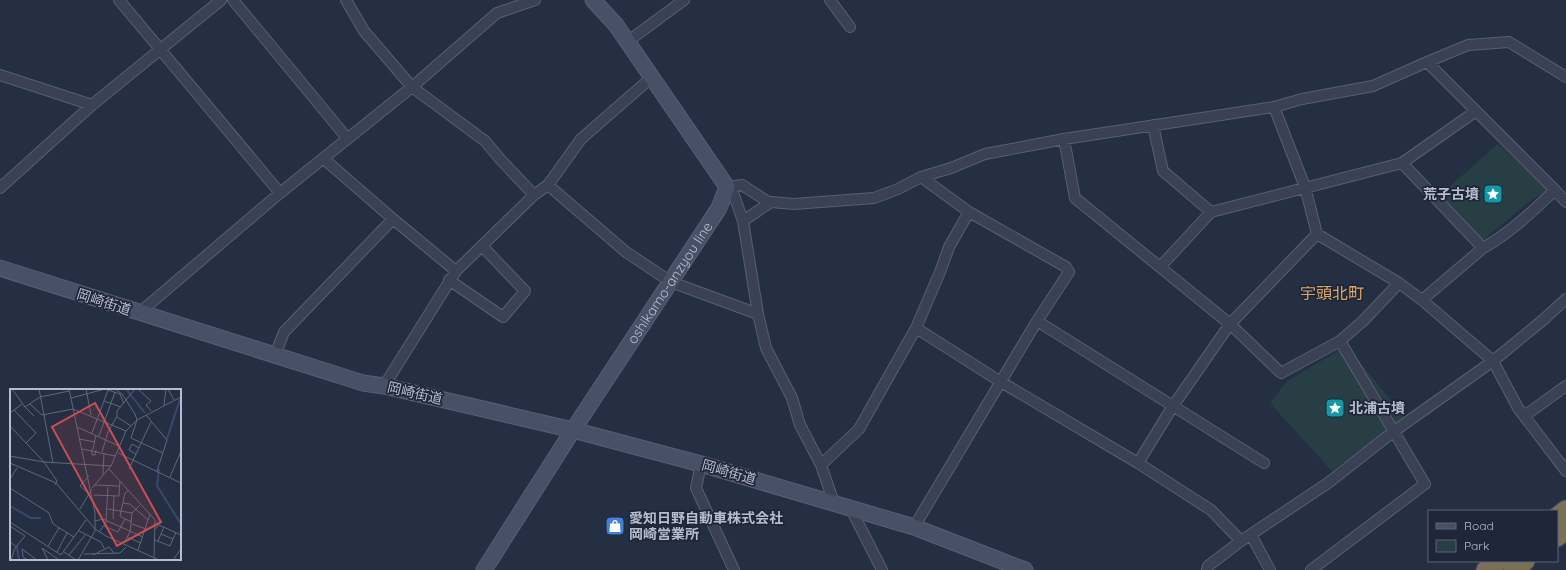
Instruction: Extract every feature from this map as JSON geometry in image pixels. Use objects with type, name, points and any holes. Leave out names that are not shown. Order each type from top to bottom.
[{"type":"highway","points":[[1558,536],[1566,530]]},
{"type":"highway","points":[[1486,570],[1497,562]]},
{"type":"highway","points":[[1513,570],[1524,562]]},
{"type":"street","points":[[118,0],[280,193]]},
{"type":"street","points":[[0,188],[92,105],[221,0]]},
{"type":"street","points":[[234,0],[347,138]]},
{"type":"street","points":[[346,0],[364,31],[412,87],[485,141],[534,195]]},
{"type":"street","points":[[139,313],[280,193],[412,87],[497,13],[535,0]]},
{"type":"street","points":[[594,0],[616,25],[734,195],[743,221],[758,314],[766,348],[792,398],[800,425],[821,465],[834,503]]},
{"type":"street","points":[[627,42],[684,0]]},
{"type":"street","points":[[830,0],[850,27]]},
{"type":"street","points":[[727,187],[742,186],[770,203],[794,204],[874,198],[898,189],[921,177],[951,168],[985,154],[1064,139],[1274,107],[1302,99],[1373,86],[1468,45],[1509,42],[1566,77]]},
{"type":"street","points":[[1427,62],[1566,202]]},
{"type":"street","points":[[0,75],[92,105]]},
{"type":"street","points":[[384,386],[456,271],[534,195],[548,185],[581,139],[652,77]]},
{"type":"street","points":[[1274,107],[1305,187],[1317,234],[1399,284],[1422,300],[1493,361],[1524,416],[1566,472]]},
{"type":"street","points":[[1160,267],[1211,212],[1402,163],[1476,111]]},
{"type":"street","points":[[1153,125],[1164,170],[1211,212]]},
{"type":"street","points":[[1064,139],[1075,198],[1230,324],[1281,373],[1340,341],[1363,321],[1399,284]]},
{"type":"street","points":[[324,159],[456,271]]},
{"type":"street","points":[[1402,163],[1483,248]]},
{"type":"street","points":[[914,527],[932,494],[1037,321],[1069,272],[1066,267],[969,212],[921,177]]},
{"type":"street","points":[[548,185],[626,252],[671,282],[758,314]]},
{"type":"street","name":"oshikamo-anzyou line","points":[[484,570],[573,430],[719,208],[727,187]]},
{"type":"street","points":[[1422,300],[1483,248],[1500,237],[1537,207],[1555,190]]},
{"type":"street","points":[[743,221],[770,203]]},
{"type":"street","points":[[821,465],[859,429],[916,328],[949,247],[969,212]]},
{"type":"street","points":[[276,355],[284,332],[393,219]]},
{"type":"street","points":[[1138,463],[1173,406],[1230,324],[1317,234]]},
{"type":"street","points":[[449,280],[503,317],[525,291],[482,246]]},
{"type":"street","name":"岡崎街道","points":[[0,268],[363,383],[384,386],[573,430],[701,464],[850,507]]},
{"type":"street","points":[[1207,570],[1208,566],[1241,541],[1328,483],[1393,432],[1493,361],[1566,299]]},
{"type":"street","points":[[1037,321],[1264,463]]},
{"type":"street","points":[[916,328],[1001,382],[1138,463],[1211,510],[1241,541]]},
{"type":"street","points":[[1311,570],[1425,484],[1340,341]]},
{"type":"street","points":[[1524,416],[1566,386]]},
{"type":"street","points":[[701,464],[696,488],[734,570]]},
{"type":"street","points":[[850,507],[914,527],[1025,570]]},
{"type":"street","points":[[850,507],[882,570]]},
{"type":"street","points":[[1251,535],[1270,570]]},
{"type":"green space","points":[[1498,144],[1549,190],[1530,201],[1483,240],[1441,194]]},
{"type":"green space","points":[[1347,346],[1406,419],[1390,428],[1332,471],[1270,403],[1287,381]]},
{"type":"place","name":"荒子古墳","points":[[1493,194]]},
{"type":"place","name":"北浦古墳","points":[[1335,408]]},
{"type":"place","name":"愛知日野自動車株式会社 岡崎営業所","points":[[615,526]]},
{"type":"district","name":"宇頭北町","points":[[1332,293]]}]
